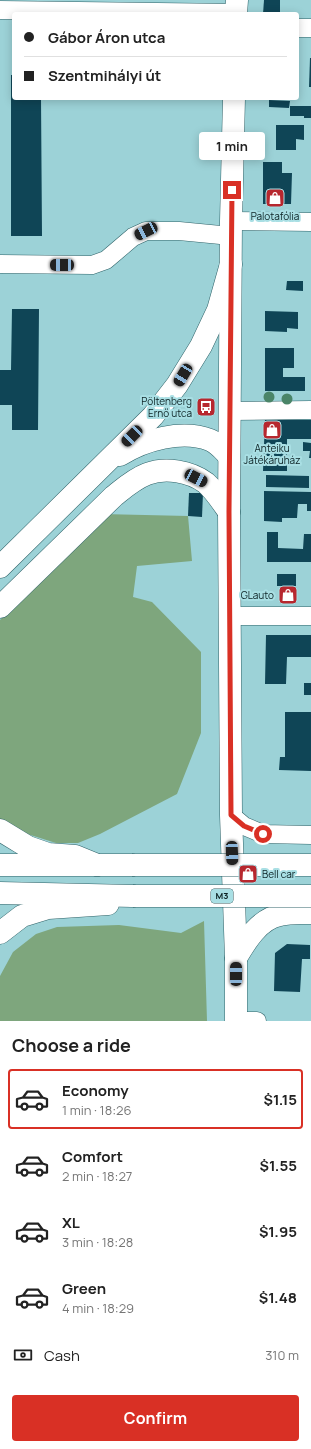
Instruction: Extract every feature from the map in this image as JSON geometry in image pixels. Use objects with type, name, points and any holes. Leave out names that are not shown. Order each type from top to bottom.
[{"type":"main road","points":[[234,100],[231,228],[229,512],[231,815],[236,958],[236,1021]]},
{"type":"main road","points":[[0,567],[153,416],[177,385],[201,346],[218,310],[231,264]]},
{"type":"main road","points":[[100,468],[132,449],[157,439],[174,437],[195,436],[211,440],[229,456]]},
{"type":"main road","points":[[0,608],[114,496],[134,480],[147,474],[162,470],[187,474],[205,483],[216,494],[229,512]]},
{"type":"main road","points":[[0,830],[28,848],[48,854],[75,856],[97,865]]},
{"type":"main road","points":[[0,865],[311,864]]},
{"type":"main road","name":"M3","points":[[0,893],[133,896],[311,896]]},
{"type":"main road","points":[[0,933],[22,916],[48,908],[106,904],[133,896]]},
{"type":"main road","points":[[236,958],[246,941],[265,922],[278,915],[311,913]]},
{"type":"street","points":[[0,10],[236,9]]},
{"type":"street","points":[[299,28],[311,28]]},
{"type":"street","points":[[0,264],[92,265],[106,260],[133,237],[146,231],[179,231],[311,222]]},
{"type":"street","points":[[229,411],[311,410]]},
{"type":"street","points":[[230,616],[311,616]]},
{"type":"street","points":[[231,815],[244,826],[263,834],[311,835]]},
{"type":"street","points":[[236,1021],[257,1021]]},
{"type":"green space","points":[[101,514],[188,516],[192,561],[137,566],[133,597],[152,602],[201,652],[201,733],[177,794],[100,834],[78,843],[56,843],[21,832],[0,819],[0,620]]},
{"type":"green space","points":[[204,921],[207,1021],[0,1021],[0,976],[13,952],[36,934],[57,927],[119,925],[181,933]]},
{"type":"building","points":[[264,0],[280,0],[280,12],[263,12]]},
{"type":"building","points":[[310,58],[311,87],[309,87]]},
{"type":"building","points":[[12,75],[12,100],[41,100],[42,236],[11,236]]},
{"type":"building","points":[[269,100],[290,101],[289,108],[269,107]]},
{"type":"building","points":[[290,106],[311,106],[311,118],[304,118],[304,116],[290,116]]},
{"type":"building","points":[[276,125],[304,125],[304,140],[296,139],[296,150],[276,150]]},
{"type":"building","points":[[263,162],[282,162],[282,173],[292,173],[291,204],[263,204]]},
{"type":"building","points":[[287,281],[303,281],[303,291],[286,290]]},
{"type":"building","points":[[12,309],[39,309],[38,430],[12,430],[12,405],[0,405],[0,370],[11,370]]},
{"type":"building","points":[[265,311],[298,312],[298,329],[287,328],[287,332],[265,331]]},
{"type":"building","points":[[265,348],[294,348],[294,368],[283,368],[283,377],[305,377],[305,391],[265,391]]},
{"type":"building","points":[[265,419],[311,420],[311,439],[287,439],[287,471],[263,471]]},
{"type":"building","points":[[303,442],[311,443],[311,458],[309,458],[310,451],[303,451]]},
{"type":"building","points":[[266,475],[309,476],[309,488],[266,487]]},
{"type":"building","points":[[264,491],[311,492],[311,511],[307,511],[307,504],[298,504],[297,518],[282,518],[282,522],[264,521]]},
{"type":"building","points":[[189,493],[203,493],[202,517],[188,516]]},
{"type":"building","points":[[267,532],[278,532],[278,548],[303,549],[304,534],[311,534],[311,562],[267,562]]},
{"type":"building","points":[[277,574],[296,574],[296,586],[277,586]]},
{"type":"building","points":[[266,635],[311,635],[311,657],[287,657],[286,684],[265,684]]},
{"type":"building","points":[[304,683],[311,683],[311,695],[304,695]]},
{"type":"building","points":[[285,712],[311,712],[311,771],[279,770],[280,757],[285,757]]},
{"type":"building","points":[[287,944],[310,945],[310,959],[302,959],[300,992],[274,991],[275,953]]},
{"type":"place","name":"Palotafólia","points":[[275,198]]},
{"type":"place","name":"Pöltenberg Ernő utca","points":[[206,407]]},
{"type":"place","name":"Anteiku Játékáruház","points":[[272,430]]},
{"type":"place","name":"GLauto","points":[[288,595]]},
{"type":"place","name":"Bell car","points":[[248,874]]},
{"type":"route","points":[[232,190],[229,419],[231,815],[244,826],[263,834]]}]
